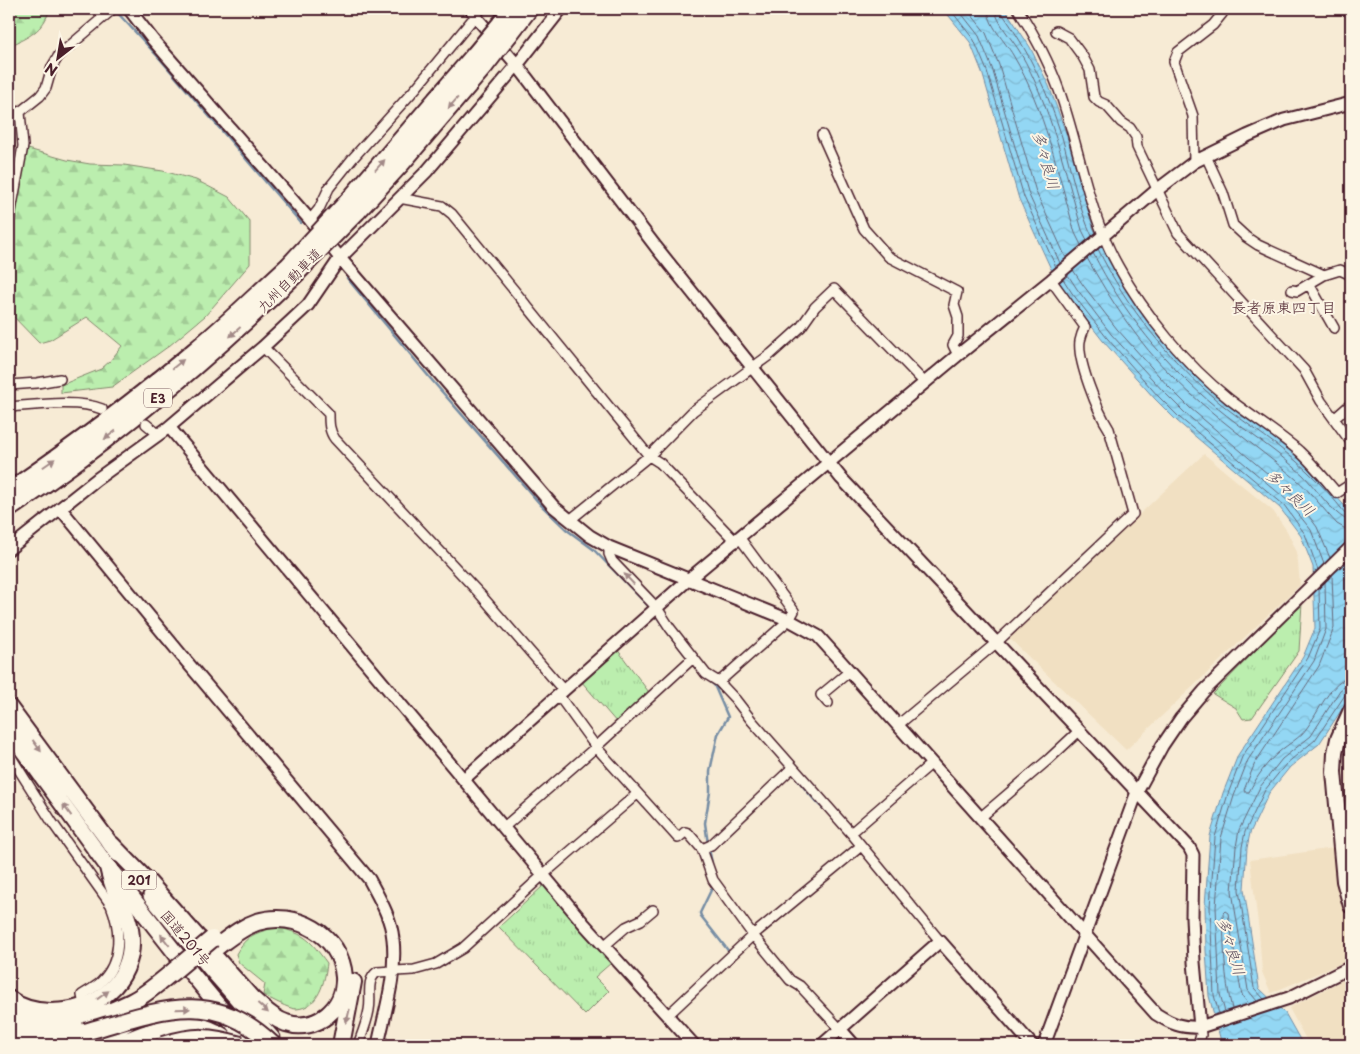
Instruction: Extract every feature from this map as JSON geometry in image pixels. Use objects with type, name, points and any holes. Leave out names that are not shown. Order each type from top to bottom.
[{"type":"highway","name":"九州自動車道","points":[[504,30],[512,9]]},
{"type":"highway","name":"九州自動車道","points":[[10,504],[104,424],[292,270],[352,207],[504,30],[529,9]]},
{"type":"highway","name":"国道201号","points":[[9,707],[110,844],[182,934],[279,1045]]},
{"type":"highway","name":"国道201号","points":[[9,731],[108,867],[188,969],[251,1045]]},
{"type":"highway","points":[[110,844],[148,882],[252,999],[271,1016],[285,1023],[302,1026],[316,1023],[329,1014],[343,994],[344,977],[341,961],[332,945],[320,932],[305,924],[288,919],[271,919],[256,923],[215,943]]},
{"type":"highway","points":[[9,999],[31,1010],[51,1012],[74,1009],[91,1003],[109,992],[120,978],[129,960],[132,940],[128,916],[115,891],[108,867]]},
{"type":"highway","points":[[9,1030],[28,1036],[80,1039],[106,1035],[124,1026],[178,974],[250,915],[265,910],[280,909],[300,912],[328,928],[343,946],[350,962],[354,984],[341,1045]]},
{"type":"highway","points":[[9,1014],[33,1022],[59,1023],[80,1020],[131,1002],[178,974]]},
{"type":"highway","points":[[80,1039],[150,1013],[177,1008],[193,1008],[228,1014],[258,1030],[273,1045]]},
{"type":"highway","points":[[116,1045],[169,1026],[192,1024],[212,1029],[234,1045]]},
{"type":"highway","points":[[163,1045],[182,1039],[202,1037],[241,1045]]},
{"type":"highway","points":[[9,1041],[32,1045]]},
{"type":"main road","points":[[1351,710],[1347,729],[1335,753],[1334,772],[1344,881],[1351,906]]},
{"type":"street","points":[[9,113],[20,112],[40,96],[46,88],[52,67],[59,55],[113,9]]},
{"type":"street","points":[[129,9],[153,40],[310,220],[340,258],[554,508],[590,536],[609,547],[788,620],[818,636],[1156,1014],[1174,1025],[1186,1028],[1204,1026],[1289,998],[1351,967]]},
{"type":"street","points":[[9,549],[169,426],[263,347],[308,305],[340,258],[427,171],[517,65],[561,9]]},
{"type":"street","points":[[1018,9],[1030,28],[1059,90],[1089,199],[1102,235],[1132,290],[1176,348],[1228,398],[1299,451],[1337,494],[1351,484]]},
{"type":"street","points":[[1194,162],[1193,116],[1174,62],[1178,52],[1213,25],[1222,14],[1223,9]]},
{"type":"street","points":[[310,220],[319,209],[329,188],[353,158],[416,88],[475,11],[656,247],[841,478],[1188,847],[1193,855],[1192,917],[1194,962],[1204,1026],[1198,1045]]},
{"type":"street","points":[[1056,31],[1069,38],[1083,57],[1090,70],[1094,97],[1106,105],[1121,122],[1130,128],[1136,137],[1137,147],[1178,233],[1304,370],[1321,401],[1351,442]]},
{"type":"street","points":[[464,779],[562,694],[689,579],[1157,190],[1194,162],[1284,120],[1351,103]]},
{"type":"street","points":[[9,222],[23,146],[20,112]]},
{"type":"street","points":[[822,136],[864,230],[889,256],[957,292],[954,305],[958,317],[958,336],[952,346],[958,355]]},
{"type":"street","points":[[1206,156],[1223,193],[1233,225],[1258,245],[1324,275]]},
{"type":"street","points":[[399,198],[442,206],[452,214],[649,456],[660,462],[737,539],[794,611],[788,620],[719,682]]},
{"type":"street","points":[[1292,290],[1297,291],[1324,275],[1340,270],[1351,275]]},
{"type":"street","points":[[898,725],[996,643],[1133,514],[1108,429],[1101,418],[1092,395],[1081,358],[1080,343],[1085,327],[1051,280]]},
{"type":"street","points":[[1309,284],[1334,328]]},
{"type":"street","points":[[570,520],[649,456],[693,411],[790,338],[801,327],[815,307],[834,289],[925,383]]},
{"type":"street","points":[[263,347],[329,414],[331,434],[335,439],[480,594],[562,694],[596,747],[637,794],[678,838],[685,832],[688,833],[702,849],[713,880],[752,935],[790,980],[800,986],[854,1045]]},
{"type":"street","points":[[9,385],[60,379]]},
{"type":"street","points":[[9,407],[61,403],[96,406],[102,409]]},
{"type":"street","points":[[1334,419],[1351,404]]},
{"type":"street","points":[[146,424],[158,434]]},
{"type":"street","points":[[169,426],[604,946],[694,1045]]},
{"type":"street","points":[[60,508],[369,879],[385,908],[393,939],[393,972],[378,1045]]},
{"type":"street","points":[[609,547],[609,554],[612,560],[657,608],[706,674],[719,682],[735,699],[792,768],[1032,1045]]},
{"type":"street","points":[[1044,1045],[1137,792],[1162,746],[1191,705],[1351,547]]},
{"type":"street","points":[[504,827],[596,747],[693,658]]},
{"type":"street","points":[[828,704],[821,695],[850,670]]},
{"type":"street","points":[[980,817],[1079,731]]},
{"type":"street","points":[[9,754],[52,822],[112,906],[117,920],[118,938],[115,959],[102,982],[82,995],[82,1000]]},
{"type":"street","points":[[850,833],[932,762]]},
{"type":"street","points":[[702,849],[711,845],[792,768]]},
{"type":"street","points":[[358,1045],[370,1010],[370,982],[373,975],[377,972],[414,970],[436,964],[463,948],[544,874],[637,794]]},
{"type":"street","points":[[668,1016],[752,935],[861,846]]},
{"type":"street","points":[[604,946],[626,927],[641,920],[653,910]]},
{"type":"street","points":[[822,1045],[940,940]]},
{"type":"street","points":[[185,1045],[197,1045]]},
{"type":"shaded area","points":[[1204,454],[1273,511],[1287,531],[1297,552],[1300,585],[1126,750],[1008,637]]},
{"type":"shaded area","points":[[1334,848],[1341,901],[1351,924],[1351,959],[1271,993],[1262,972],[1250,860]]},
{"type":"shaded area","points":[[1351,976],[1351,1045],[1309,1045],[1289,1008]]},
{"type":"green space","points":[[9,9],[50,9],[39,28],[29,36],[9,46]]},
{"type":"green space","points":[[28,149],[67,160],[90,164],[124,165],[163,171],[196,180],[229,197],[250,222],[250,264],[205,316],[169,346],[112,387],[61,393],[61,385],[101,369],[122,346],[87,317],[50,340],[39,343],[9,312],[9,208],[15,208]]},
{"type":"green space","points":[[1302,603],[1299,651],[1252,718],[1243,719],[1236,708],[1213,694]]},
{"type":"green space","points":[[617,649],[651,695],[617,723],[581,681]]},
{"type":"green space","points":[[544,885],[611,963],[595,977],[609,991],[585,1015],[499,927]]},
{"type":"green space","points":[[277,927],[306,939],[316,948],[327,963],[325,978],[319,992],[310,1004],[304,1007],[293,1009],[263,995],[265,984],[239,963],[236,954],[248,938]]},
{"type":"water","name":"多々良川","points":[[939,9],[1005,9],[1030,47],[1049,86],[1066,133],[1093,227],[1124,284],[1223,398],[1310,467],[1351,513],[1351,691],[1348,700],[1319,744],[1290,767],[1269,793],[1250,833],[1247,848],[1244,889],[1259,988],[1285,1013],[1303,1045],[1222,1045],[1209,996],[1205,906],[1210,836],[1223,793],[1238,755],[1303,657],[1315,628],[1313,567],[1301,536],[1280,508],[1177,421],[1155,399],[1103,341],[1068,296],[1051,269],[1019,199],[982,72],[970,42],[949,16]]},
{"type":"waterway","points":[[115,10],[161,60],[301,223]]},
{"type":"waterway","points":[[347,278],[430,378],[540,504],[567,530],[593,549],[651,609]]},
{"type":"waterway","points":[[655,614],[666,630]]},
{"type":"waterway","points":[[669,634],[698,671]]},
{"type":"waterway","points":[[708,680],[725,694]]},
{"type":"waterway","points":[[708,844],[705,823],[710,792],[710,771],[718,734],[728,717],[715,687]]},
{"type":"waterway","points":[[791,772],[826,811]]},
{"type":"waterway","points":[[709,849],[712,863]]},
{"type":"waterway","points":[[714,884],[700,913],[730,953]]},
{"type":"waterway","points":[[942,952],[1024,1045]]},
{"type":"district","name":"長者原東四丁目","points":[[1284,306]]}]
